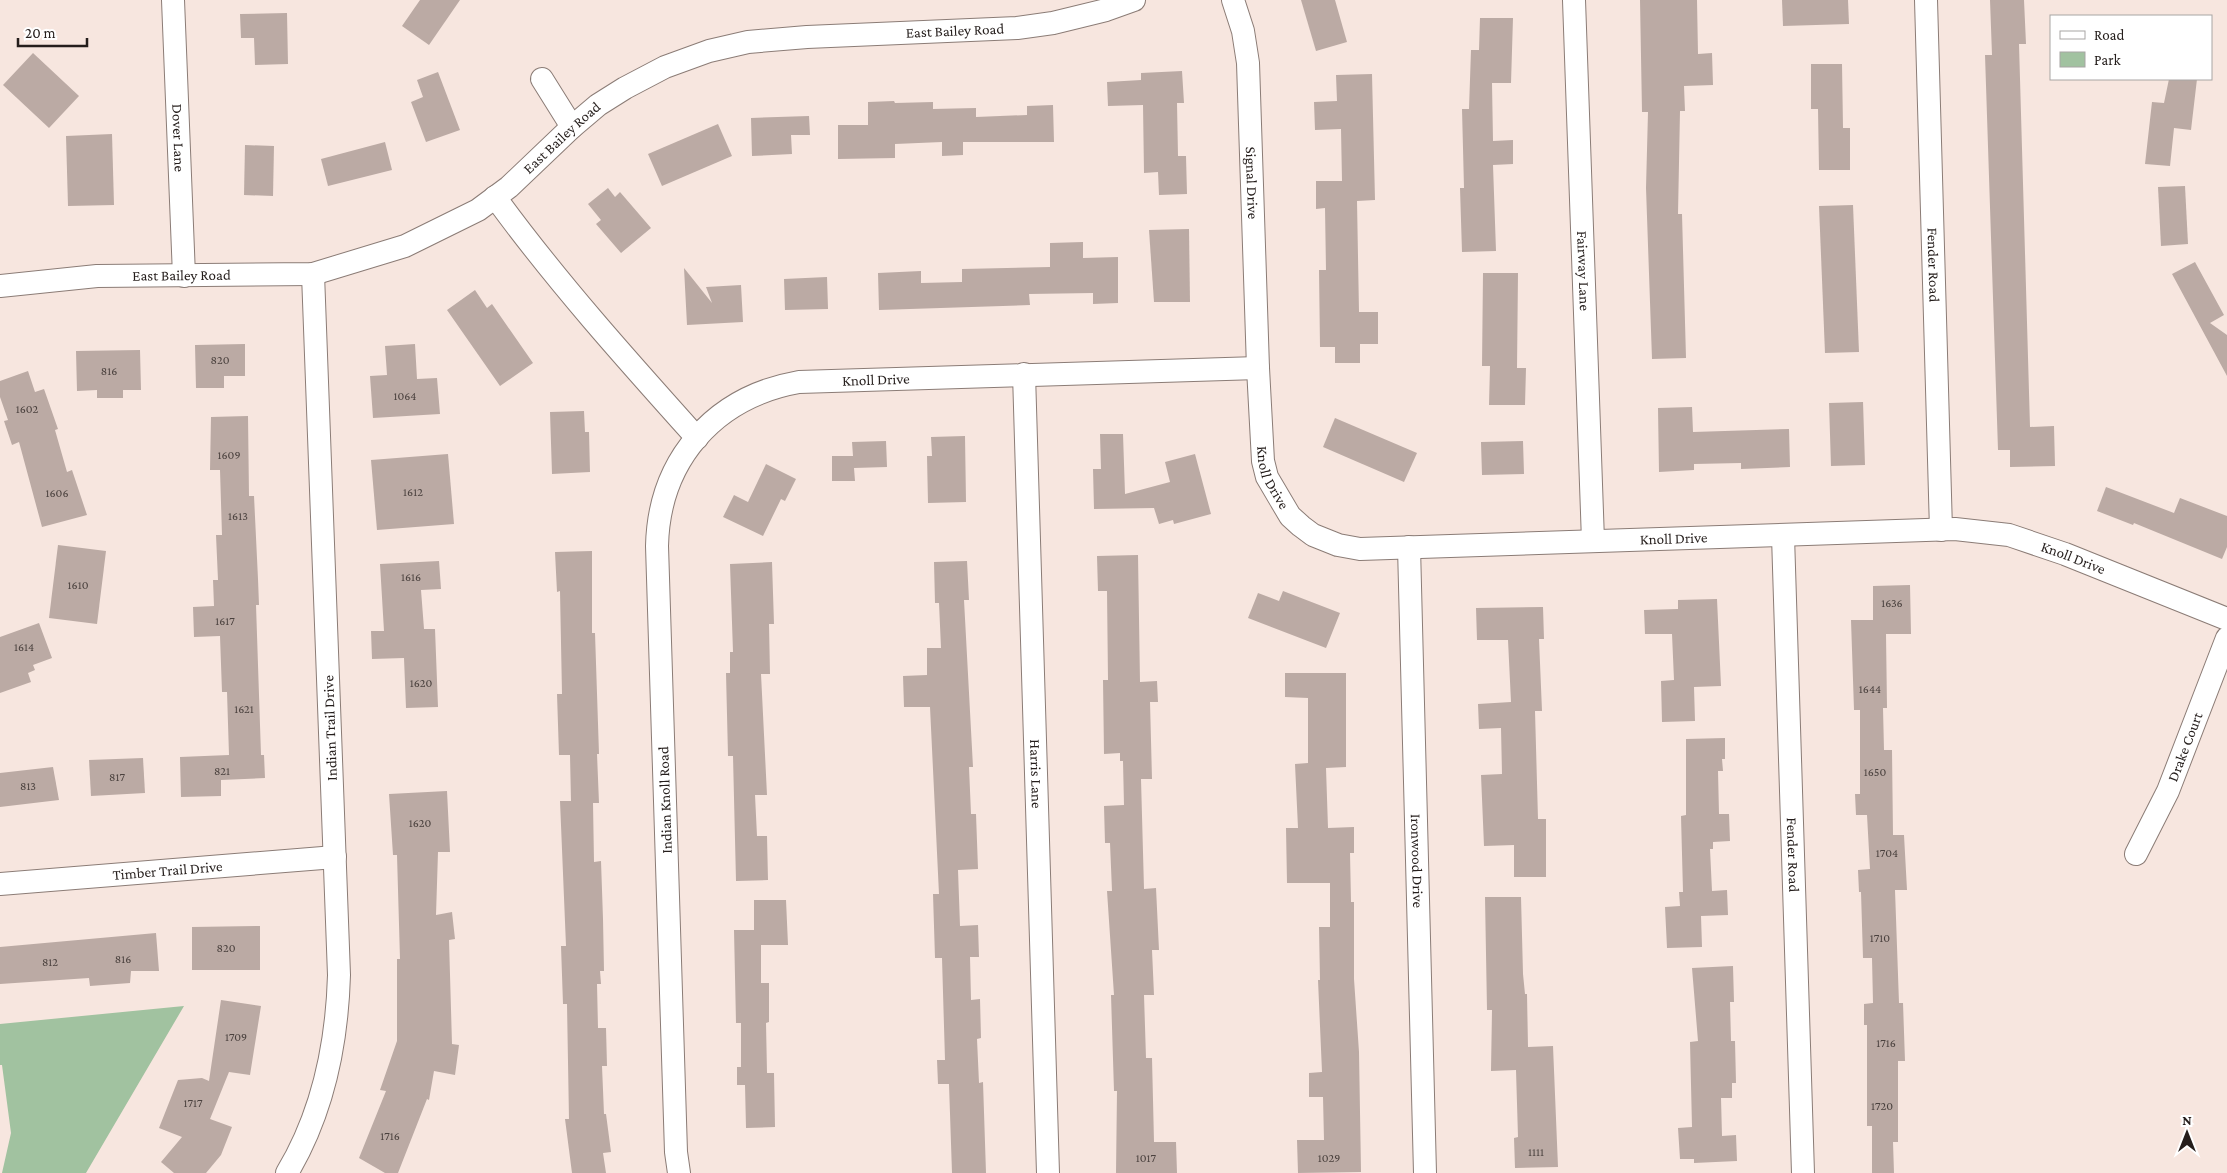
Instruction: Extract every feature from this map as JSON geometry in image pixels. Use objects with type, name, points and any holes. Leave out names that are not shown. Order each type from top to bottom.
[{"type":"street","name":"Dover Lane","points":[[172,0],[184,276]]},
{"type":"street","name":"East Bailey Road","points":[[0,286],[97,276],[313,274],[405,246],[478,210],[495,197],[572,126],[625,88],[665,67],[709,51],[748,42],[807,37],[1017,28],[1054,23],[1106,10],[1134,0]]},
{"type":"street","name":"Signal Drive","points":[[1233,0],[1243,31],[1248,63],[1258,368]]},
{"type":"street","name":"Fairway Lane","points":[[1574,0],[1593,541]]},
{"type":"street","name":"Fender Road","points":[[1926,0],[1941,530]]},
{"type":"street","points":[[542,79],[572,126]]},
{"type":"street","points":[[495,197],[544,264],[697,438]]},
{"type":"street","name":"Indian Trail Drive","points":[[287,1173],[311,1124],[328,1072],[335,1036],[339,975],[313,274]]},
{"type":"street","name":"Knoll Drive","points":[[697,438],[712,421],[728,409],[758,393],[799,382],[1258,368],[1264,461],[1267,477],[1290,516],[1313,535],[1338,545],[1360,549],[1984,530],[2010,535],[2065,554],[2227,619]]},
{"type":"street","name":"Harris Lane","points":[[1024,374],[1048,1173]]},
{"type":"street","name":"Indian Knoll Road","points":[[679,1173],[676,1142],[658,521],[672,474],[697,438]]},
{"type":"street","name":"Fender Road","points":[[1783,536],[1802,1173]]},
{"type":"street","name":"Ironwood Drive","points":[[1409,547],[1425,1173]]},
{"type":"street","name":"Drake Court","points":[[2136,854],[2168,791],[2227,638]]},
{"type":"street","name":"Timber Trail Drive","points":[[0,884],[335,857]]},
{"type":"green space","points":[[184,1006],[86,1173],[2,1173],[11,1133],[2,1065],[0,1065],[0,1024]]},
{"type":"building","points":[[420,0],[460,0],[429,45],[402,26]]},
{"type":"building","points":[[1301,0],[1335,0],[1347,42],[1316,51]]},
{"type":"building","points":[[1640,0],[1697,0],[1698,54],[1712,53],[1713,85],[1684,86],[1685,111],[1680,111],[1678,214],[1682,214],[1686,358],[1652,359],[1646,188],[1648,112],[1642,112]]},
{"type":"building","points":[[1782,0],[1848,0],[1849,24],[1783,26]]},
{"type":"building","points":[[1990,0],[2024,0],[2026,44],[2019,44],[2030,427],[2054,426],[2055,466],[2010,467],[2010,450],[1998,450],[1985,55],[1992,55]]},
{"type":"building","points":[[287,13],[288,64],[255,65],[254,38],[241,38],[240,14]]},
{"type":"building","points":[[1480,18],[1513,18],[1511,83],[1492,83],[1493,141],[1513,140],[1513,164],[1493,165],[1496,251],[1462,252],[1460,188],[1464,188],[1462,109],[1469,109],[1471,50],[1479,50]]},
{"type":"building","points":[[33,53],[79,96],[49,128],[3,85]]},
{"type":"building","points":[[1811,64],[1842,64],[1843,128],[1850,128],[1850,170],[1819,170],[1818,109],[1811,109]]},
{"type":"building","points":[[1182,71],[1184,103],[1177,103],[1178,156],[1186,156],[1187,194],[1159,195],[1158,172],[1144,173],[1143,105],[1108,106],[1107,82],[1141,80],[1141,73]]},
{"type":"building","points":[[438,72],[460,130],[426,142],[411,102],[423,97],[417,80]]},
{"type":"building","points":[[1372,74],[1375,200],[1357,201],[1359,312],[1378,312],[1378,344],[1360,344],[1360,363],[1335,363],[1335,347],[1320,347],[1319,270],[1326,270],[1325,208],[1316,209],[1316,181],[1342,181],[1341,129],[1315,130],[1314,102],[1337,101],[1336,75]]},
{"type":"building","points":[[2169,80],[2197,80],[2191,130],[2174,128],[2170,166],[2145,164],[2152,102],[2164,103]]},
{"type":"building","points":[[894,101],[895,103],[933,102],[933,109],[976,108],[976,117],[1027,115],[1027,106],[1053,105],[1054,142],[963,142],[963,155],[942,156],[942,142],[895,144],[895,158],[838,159],[838,125],[868,125],[868,102]]},
{"type":"building","points":[[809,116],[810,135],[791,135],[792,154],[752,156],[751,118]]},
{"type":"building","points":[[718,124],[732,156],[662,186],[648,154]]},
{"type":"building","points":[[112,134],[114,205],[68,206],[66,136]]},
{"type":"building","points":[[385,142],[392,170],[328,186],[321,159]]},
{"type":"building","points":[[245,145],[274,146],[273,196],[244,195]]},
{"type":"building","points":[[2185,186],[2188,244],[2161,246],[2158,187]]},
{"type":"building","points":[[608,188],[615,197],[620,192],[651,228],[621,253],[596,224],[601,220],[588,204]]},
{"type":"building","points":[[1853,205],[1859,352],[1825,353],[1819,206]]},
{"type":"building","points":[[1189,229],[1190,302],[1154,302],[1149,230]]},
{"type":"building","points":[[1083,242],[1083,258],[1118,257],[1118,303],[1093,304],[1093,293],[1029,294],[1030,305],[879,310],[878,273],[921,271],[921,283],[962,282],[962,269],[1050,267],[1050,243]]},
{"type":"building","points":[[2195,262],[2224,315],[2210,323],[2227,335],[2227,376],[2172,274]]},
{"type":"building","points":[[684,268],[712,303],[706,287],[741,285],[743,322],[687,325]]},
{"type":"building","points":[[1483,273],[1518,273],[1517,368],[1526,368],[1525,405],[1489,405],[1490,366],[1482,366]]},
{"type":"building","points":[[827,277],[828,309],[785,310],[784,279]]},
{"type":"building","points":[[475,290],[487,308],[492,304],[533,363],[500,386],[447,310]]},
{"type":"building","points":[[245,344],[245,376],[224,376],[224,388],[196,388],[195,345]]},
{"type":"building","points":[[415,344],[417,379],[437,378],[440,414],[373,418],[370,376],[387,375],[385,346]]},
{"type":"building","points":[[140,350],[141,390],[123,390],[123,398],[97,398],[97,390],[77,391],[76,351]]},
{"type":"building","points":[[28,371],[35,392],[44,389],[58,429],[55,430],[67,472],[72,470],[87,515],[42,527],[19,442],[12,445],[4,421],[8,420],[0,397],[0,381]]},
{"type":"building","points":[[1863,402],[1865,465],[1831,466],[1829,403]]},
{"type":"building","points":[[1692,407],[1693,432],[1789,429],[1790,467],[1741,469],[1741,463],[1694,464],[1694,470],[1659,472],[1658,408]]},
{"type":"building","points":[[584,411],[585,432],[589,432],[590,472],[552,474],[550,412]]},
{"type":"building","points":[[248,416],[249,496],[254,496],[259,605],[256,605],[261,755],[264,755],[265,778],[221,780],[221,796],[181,797],[180,757],[229,755],[227,692],[222,692],[220,636],[194,637],[193,607],[214,606],[213,580],[218,580],[216,535],[222,535],[220,470],[210,470],[211,417]]},
{"type":"building","points":[[1335,418],[1417,453],[1404,482],[1323,447]]},
{"type":"building","points":[[1100,434],[1123,434],[1125,494],[1170,482],[1165,462],[1195,454],[1211,514],[1174,524],[1173,520],[1159,524],[1154,508],[1094,509],[1093,469],[1101,469]]},
{"type":"building","points":[[965,436],[966,502],[928,503],[927,456],[932,456],[931,437]]},
{"type":"building","points":[[886,441],[887,467],[854,468],[855,481],[832,481],[832,456],[853,456],[852,442]]},
{"type":"building","points":[[1523,441],[1524,474],[1482,475],[1481,442]]},
{"type":"building","points":[[448,454],[454,524],[377,530],[371,460]]},
{"type":"building","points":[[766,464],[796,479],[785,501],[781,499],[763,536],[723,517],[734,495],[748,502]]},
{"type":"building","points":[[2106,487],[2174,513],[2180,498],[2227,516],[2227,547],[2222,559],[2134,523],[2133,525],[2097,511]]},
{"type":"building","points":[[58,545],[106,551],[97,624],[49,618]]},
{"type":"building","points":[[592,551],[592,633],[595,633],[599,754],[597,754],[599,803],[593,803],[594,862],[601,861],[604,971],[600,971],[601,984],[597,984],[598,1028],[606,1028],[607,1066],[602,1066],[604,1114],[606,1114],[611,1152],[603,1153],[606,1173],[572,1173],[565,1119],[569,1119],[567,1004],[563,1004],[561,946],[566,946],[560,801],[571,801],[570,755],[559,755],[557,694],[562,694],[560,591],[557,592],[555,552]]},
{"type":"building","points":[[1138,555],[1140,682],[1157,681],[1158,702],[1150,702],[1152,779],[1141,779],[1144,889],[1156,888],[1159,950],[1152,950],[1154,995],[1144,995],[1146,1058],[1152,1058],[1154,1142],[1176,1142],[1177,1173],[1116,1173],[1117,1091],[1114,1091],[1111,995],[1114,995],[1107,891],[1112,891],[1110,843],[1105,843],[1104,806],[1124,805],[1123,761],[1120,761],[1120,753],[1104,754],[1103,680],[1108,680],[1107,591],[1098,591],[1097,556]]},
{"type":"building","points":[[439,561],[441,589],[421,590],[424,629],[435,629],[438,707],[406,708],[404,658],[372,659],[371,631],[384,631],[380,564]]},
{"type":"building","points":[[967,561],[969,600],[964,600],[973,767],[969,767],[971,814],[976,814],[978,869],[958,870],[960,926],[978,925],[979,957],[970,957],[971,1000],[980,999],[981,1038],[977,1039],[979,1083],[983,1082],[986,1173],[952,1173],[949,1084],[938,1084],[937,1060],[945,1060],[942,958],[935,958],[933,894],[939,894],[930,707],[904,707],[903,676],[927,675],[927,648],[941,648],[939,603],[935,603],[934,562]]},
{"type":"building","points":[[772,562],[774,624],[769,624],[770,674],[761,674],[767,795],[755,795],[757,836],[767,836],[768,880],[736,881],[733,756],[728,756],[726,673],[730,673],[730,652],[733,652],[730,564]]},
{"type":"building","points":[[1910,585],[1911,634],[1886,634],[1887,708],[1883,708],[1884,750],[1892,750],[1893,835],[1904,835],[1907,890],[1895,890],[1899,1003],[1903,1003],[1905,1061],[1898,1061],[1898,1142],[1893,1142],[1894,1173],[1872,1173],[1872,1126],[1867,1126],[1867,1025],[1864,1025],[1864,1004],[1873,1003],[1872,958],[1863,958],[1861,892],[1859,892],[1858,870],[1870,869],[1867,815],[1856,815],[1855,794],[1860,794],[1860,710],[1854,710],[1851,620],[1873,620],[1873,586]]},
{"type":"building","points":[[1283,591],[1340,613],[1326,648],[1248,618],[1258,593],[1279,601]]},
{"type":"building","points":[[1717,599],[1721,686],[1694,687],[1695,721],[1662,722],[1661,681],[1674,680],[1672,634],[1645,634],[1644,610],[1678,609],[1678,600]]},
{"type":"building","points":[[1543,607],[1544,639],[1539,639],[1542,711],[1535,711],[1538,819],[1546,819],[1546,877],[1514,877],[1514,845],[1484,846],[1481,775],[1502,774],[1501,728],[1479,729],[1478,704],[1511,702],[1508,640],[1477,640],[1476,608]]},
{"type":"building","points":[[39,623],[52,658],[33,665],[35,670],[28,673],[31,682],[0,693],[0,637]]},
{"type":"building","points":[[1285,673],[1346,673],[1346,767],[1326,768],[1328,828],[1354,827],[1354,853],[1350,853],[1351,902],[1354,902],[1354,979],[1359,1052],[1361,1172],[1298,1173],[1297,1140],[1324,1140],[1323,1097],[1309,1097],[1309,1073],[1322,1072],[1318,980],[1320,980],[1319,927],[1330,927],[1330,883],[1287,883],[1286,828],[1298,828],[1295,764],[1308,763],[1308,698],[1285,697]]},
{"type":"building","points":[[1725,738],[1725,759],[1722,759],[1723,771],[1718,771],[1719,814],[1729,814],[1730,841],[1713,842],[1713,849],[1710,849],[1712,891],[1727,890],[1728,915],[1701,916],[1702,947],[1667,948],[1665,907],[1680,906],[1679,892],[1683,892],[1681,816],[1686,815],[1686,739]]},
{"type":"building","points":[[143,758],[145,793],[91,796],[89,760]]},
{"type":"building","points":[[53,767],[59,800],[0,807],[0,773]]},
{"type":"building","points":[[447,791],[450,852],[438,852],[436,915],[452,912],[455,939],[449,940],[452,1044],[459,1045],[455,1075],[434,1071],[429,1100],[427,1099],[398,1173],[385,1173],[359,1158],[386,1091],[380,1090],[397,1041],[397,959],[400,959],[397,855],[393,855],[389,794]]},
{"type":"building","points":[[1485,897],[1521,897],[1523,974],[1525,994],[1527,994],[1528,1047],[1553,1046],[1558,1167],[1515,1168],[1514,1138],[1518,1137],[1516,1070],[1491,1071],[1492,1010],[1487,1010]]},
{"type":"building","points":[[754,900],[786,900],[788,945],[761,945],[761,983],[769,983],[769,1022],[766,1023],[767,1073],[774,1073],[775,1127],[746,1128],[745,1085],[737,1085],[737,1067],[741,1067],[741,1023],[736,1023],[734,930],[754,930]]},
{"type":"building","points":[[260,926],[260,970],[192,970],[192,927]]},
{"type":"building","points":[[156,933],[159,971],[131,971],[130,983],[90,986],[89,978],[0,984],[0,947]]},
{"type":"building","points":[[1733,966],[1734,1002],[1730,1002],[1731,1041],[1735,1041],[1736,1083],[1732,1083],[1732,1098],[1721,1098],[1722,1136],[1736,1135],[1737,1161],[1694,1163],[1694,1159],[1680,1159],[1678,1128],[1692,1127],[1690,1042],[1698,1041],[1692,968]]},
{"type":"building","points":[[221,1000],[261,1006],[250,1075],[229,1072],[210,1119],[232,1127],[221,1155],[206,1173],[174,1173],[161,1162],[182,1137],[159,1128],[178,1080],[202,1078],[209,1081]]}]
